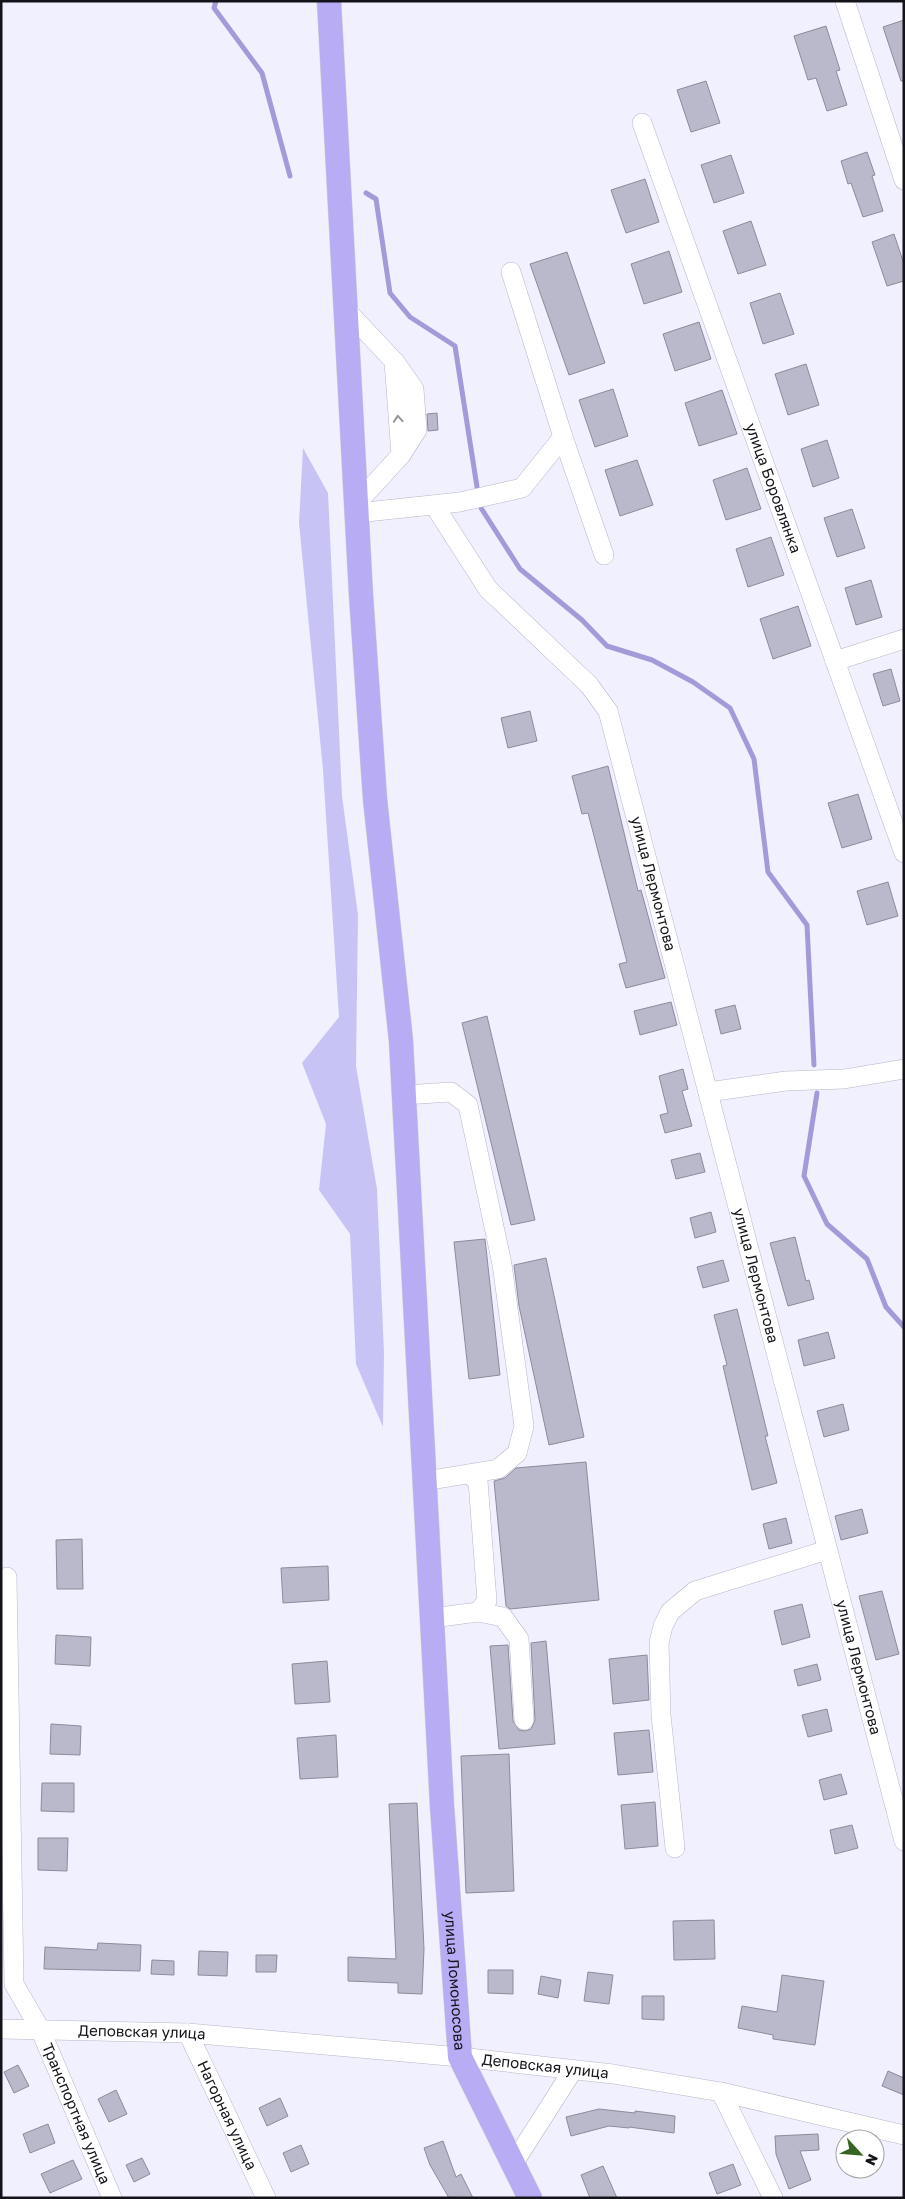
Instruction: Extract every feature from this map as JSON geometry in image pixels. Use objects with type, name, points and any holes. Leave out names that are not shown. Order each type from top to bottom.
[{"type":"main road","name":"улица Ломоносова","points":[[329,1],[375,799],[401,1041],[442,1806],[460,2057],[530,2198]]},
{"type":"street","points":[[845,1],[904,180]]},
{"type":"street","name":"улица Боровлянка","points":[[642,123],[904,853]]},
{"type":"street","points":[[511,272],[563,437],[604,555]]},
{"type":"street","points":[[346,310],[394,361],[401,455],[357,508]]},
{"type":"street","points":[[357,508],[460,502],[522,488],[563,437]]},
{"type":"street","name":"улица Лермонтова","points":[[434,505],[488,589],[589,685],[608,710],[904,1841]]},
{"type":"street","points":[[835,660],[904,639]]},
{"type":"street","points":[[708,1092],[786,1081],[844,1079],[904,1069]]},
{"type":"street","points":[[404,1095],[451,1092],[468,1105],[502,1264],[524,1426],[517,1453],[498,1469],[425,1482]]},
{"type":"street","points":[[469,1474],[478,1481],[487,1601],[478,1612]]},
{"type":"street","points":[[675,1848],[661,1715],[659,1643],[663,1626],[670,1612],[695,1591],[828,1550]]},
{"type":"street","name":"Транспортная улица","points":[[6,1577],[14,1984],[40,2029],[112,2198]]},
{"type":"street","points":[[432,1618],[478,1612],[503,1617],[519,1639],[524,1720]]},
{"type":"street","name":"Деповская улица","points":[[1,2029],[188,2033],[460,2057],[573,2070],[721,2092],[904,2134]]},
{"type":"street","name":"Нагорная улица","points":[[188,2033],[266,2198]]},
{"type":"street","points":[[513,2164],[573,2070]]},
{"type":"street","points":[[721,2092],[774,2198]]},
{"type":"shaded area","points":[[303,448],[328,493],[342,796],[358,915],[356,1066],[377,1189],[384,1353],[383,1427],[356,1364],[350,1234],[319,1190],[326,1124],[302,1063],[339,1017],[323,770],[299,523]]},
{"type":"building","points":[[904,20],[904,81],[901,81],[883,27]]},
{"type":"building","points":[[826,26],[840,70],[836,71],[847,105],[827,111],[816,78],[808,80],[794,36]]},
{"type":"building","points":[[706,81],[720,123],[691,132],[677,90]]},
{"type":"building","points":[[867,152],[875,175],[872,176],[883,211],[863,217],[851,183],[848,184],[841,161]]},
{"type":"building","points":[[731,155],[744,193],[714,203],[701,165]]},
{"type":"building","points":[[645,179],[659,222],[626,233],[611,190]]},
{"type":"building","points":[[751,221],[766,265],[738,274],[723,231]]},
{"type":"building","points":[[894,234],[904,264],[904,281],[887,286],[872,242]]},
{"type":"building","points":[[669,251],[682,292],[644,304],[631,264]]},
{"type":"building","points":[[567,252],[605,363],[569,375],[530,264]]},
{"type":"building","points":[[780,293],[794,334],[763,344],[750,303]]},
{"type":"building","points":[[699,322],[711,359],[675,371],[663,334]]},
{"type":"building","points":[[806,364],[819,405],[788,415],[775,374]]},
{"type":"building","points":[[613,389],[628,436],[595,447],[579,400]]},
{"type":"building","points":[[722,390],[737,434],[699,446],[685,403]]},
{"type":"building","points":[[437,413],[438,430],[428,431],[427,414]]},
{"type":"building","points":[[827,440],[839,478],[813,487],[801,449]]},
{"type":"building","points":[[637,460],[653,505],[620,516],[605,470]]},
{"type":"building","points":[[747,468],[761,509],[726,520],[713,480]]},
{"type":"building","points":[[852,509],[865,548],[837,557],[824,518]]},
{"type":"building","points":[[771,537],[784,575],[748,587],[736,549]]},
{"type":"building","points":[[871,580],[882,617],[856,625],[845,588]]},
{"type":"building","points":[[798,606],[811,646],[773,659],[760,619]]},
{"type":"building","points":[[891,669],[900,701],[883,706],[873,674]]},
{"type":"building","points":[[530,711],[537,741],[508,748],[501,718]]},
{"type":"building","points":[[608,766],[638,891],[641,890],[665,978],[626,988],[619,964],[627,962],[588,813],[582,814],[572,776]]},
{"type":"building","points":[[858,794],[872,839],[842,848],[828,803]]},
{"type":"building","points":[[888,882],[898,916],[867,925],[857,891]]},
{"type":"building","points":[[671,1002],[677,1025],[640,1035],[634,1011]]},
{"type":"building","points":[[735,1005],[741,1029],[721,1034],[715,1010]]},
{"type":"building","points":[[487,1016],[535,1220],[511,1225],[462,1023]]},
{"type":"building","points":[[683,1069],[688,1089],[682,1091],[692,1126],[665,1133],[660,1115],[668,1113],[659,1076]]},
{"type":"building","points":[[700,1153],[705,1172],[676,1179],[671,1160]]},
{"type":"building","points":[[711,1212],[716,1232],[695,1238],[690,1218]]},
{"type":"building","points":[[795,1237],[806,1281],[809,1280],[814,1299],[788,1306],[770,1243]]},
{"type":"building","points":[[485,1239],[500,1375],[469,1379],[454,1242]]},
{"type":"building","points":[[546,1258],[584,1437],[549,1445],[519,1306],[514,1265]]},
{"type":"building","points":[[723,1260],[729,1281],[703,1288],[697,1267]]},
{"type":"building","points":[[737,1309],[768,1436],[765,1436],[777,1483],[752,1490],[723,1366],[727,1365],[714,1315]]},
{"type":"building","points":[[828,1332],[835,1358],[804,1366],[798,1340]]},
{"type":"building","points":[[843,1404],[849,1430],[824,1437],[817,1411]]},
{"type":"building","points":[[586,1462],[599,1600],[510,1609],[506,1606],[494,1481],[505,1478],[516,1468]]},
{"type":"building","points":[[862,1509],[868,1533],[841,1540],[835,1516]]},
{"type":"building","points":[[786,1518],[792,1543],[769,1549],[763,1524]]},
{"type":"building","points":[[82,1539],[83,1589],[57,1589],[56,1540]]},
{"type":"building","points":[[328,1566],[329,1600],[283,1603],[281,1568]]},
{"type":"building","points":[[882,1591],[899,1654],[876,1660],[859,1596]]},
{"type":"building","points":[[802,1604],[810,1637],[782,1645],[774,1611]]},
{"type":"building","points":[[56,1635],[91,1637],[90,1666],[55,1664]]},
{"type":"building","points":[[546,1641],[555,1744],[499,1749],[490,1646],[508,1645],[513,1721],[519,1730],[525,1731],[531,1729],[535,1720],[531,1643]]},
{"type":"building","points":[[647,1655],[649,1700],[613,1704],[609,1659]]},
{"type":"building","points":[[327,1661],[330,1702],[295,1704],[292,1664]]},
{"type":"building","points":[[817,1664],[821,1680],[798,1686],[794,1670]]},
{"type":"building","points":[[827,1709],[832,1731],[808,1737],[802,1715]]},
{"type":"building","points":[[51,1724],[81,1726],[80,1755],[50,1754]]},
{"type":"building","points":[[649,1730],[653,1772],[618,1775],[614,1733]]},
{"type":"building","points":[[336,1735],[338,1777],[300,1779],[297,1738]]},
{"type":"building","points":[[509,1754],[514,1891],[466,1893],[461,1756]]},
{"type":"building","points":[[841,1774],[847,1794],[824,1800],[819,1780]]},
{"type":"building","points":[[42,1783],[74,1783],[74,1812],[41,1811]]},
{"type":"building","points":[[655,1802],[658,1846],[625,1849],[621,1805]]},
{"type":"building","points":[[417,1803],[424,1949],[422,1994],[398,1993],[398,1983],[348,1981],[348,1957],[396,1959],[389,1804]]},
{"type":"building","points":[[852,1825],[858,1848],[835,1854],[830,1830]]},
{"type":"building","points":[[38,1838],[68,1838],[67,1871],[38,1870]]},
{"type":"building","points":[[714,1920],[715,1959],[674,1960],[673,1921]]},
{"type":"building","points":[[98,1943],[141,1945],[140,1971],[44,1969],[45,1947],[97,1950]]},
{"type":"building","points":[[199,1951],[228,1952],[227,1976],[198,1975]]},
{"type":"building","points":[[256,1955],[277,1955],[276,1972],[256,1972]]},
{"type":"building","points":[[152,1960],[174,1961],[174,1975],[151,1974]]},
{"type":"building","points":[[488,1970],[513,1970],[513,1994],[488,1993]]},
{"type":"building","points":[[588,1972],[613,1975],[609,2004],[584,2001]]},
{"type":"building","points":[[782,1975],[824,1981],[815,2045],[773,2039],[773,2035],[738,2028],[742,2006],[777,2012]]},
{"type":"building","points":[[541,1976],[561,1980],[558,1998],[538,1994]]},
{"type":"building","points":[[642,1996],[664,1996],[664,2020],[642,2019]]},
{"type":"building","points":[[18,2065],[29,2086],[14,2093],[4,2072]]},
{"type":"building","points":[[888,2071],[904,2078],[904,2095],[882,2086]]},
{"type":"building","points":[[116,2090],[127,2114],[109,2122],[98,2099]]},
{"type":"building","points":[[280,2098],[288,2116],[267,2126],[259,2108]]},
{"type":"building","points":[[599,2109],[675,2116],[674,2133],[609,2126],[571,2136],[566,2117]]},
{"type":"building","points":[[48,2124],[55,2143],[30,2153],[23,2134]]},
{"type":"building","points":[[818,2134],[819,2150],[800,2151],[811,2180],[789,2189],[776,2154],[775,2136]]},
{"type":"building","points":[[443,2141],[456,2177],[461,2174],[473,2198],[449,2198],[430,2165],[424,2148]]},
{"type":"building","points":[[301,2145],[309,2164],[291,2172],[283,2153]]},
{"type":"building","points":[[142,2158],[150,2174],[134,2182],[126,2165]]},
{"type":"building","points":[[73,2160],[82,2179],[50,2193],[41,2174]]},
{"type":"building","points":[[733,2164],[741,2185],[717,2194],[709,2173]]},
{"type":"building","points":[[603,2166],[617,2198],[590,2198],[581,2175]]},
{"type":"waterway","points":[[216,1],[214,8],[262,73],[290,176]]},
{"type":"waterway","points":[[366,193],[376,199],[390,293],[410,317],[455,346],[477,487]]},
{"type":"waterway","points":[[481,508],[520,569],[582,620],[607,646],[652,660],[693,682],[730,708],[754,759],[768,872],[807,925],[814,1065]]},
{"type":"waterway","points":[[817,1093],[804,1176],[827,1224],[867,1259],[886,1307],[904,1327]]}]
